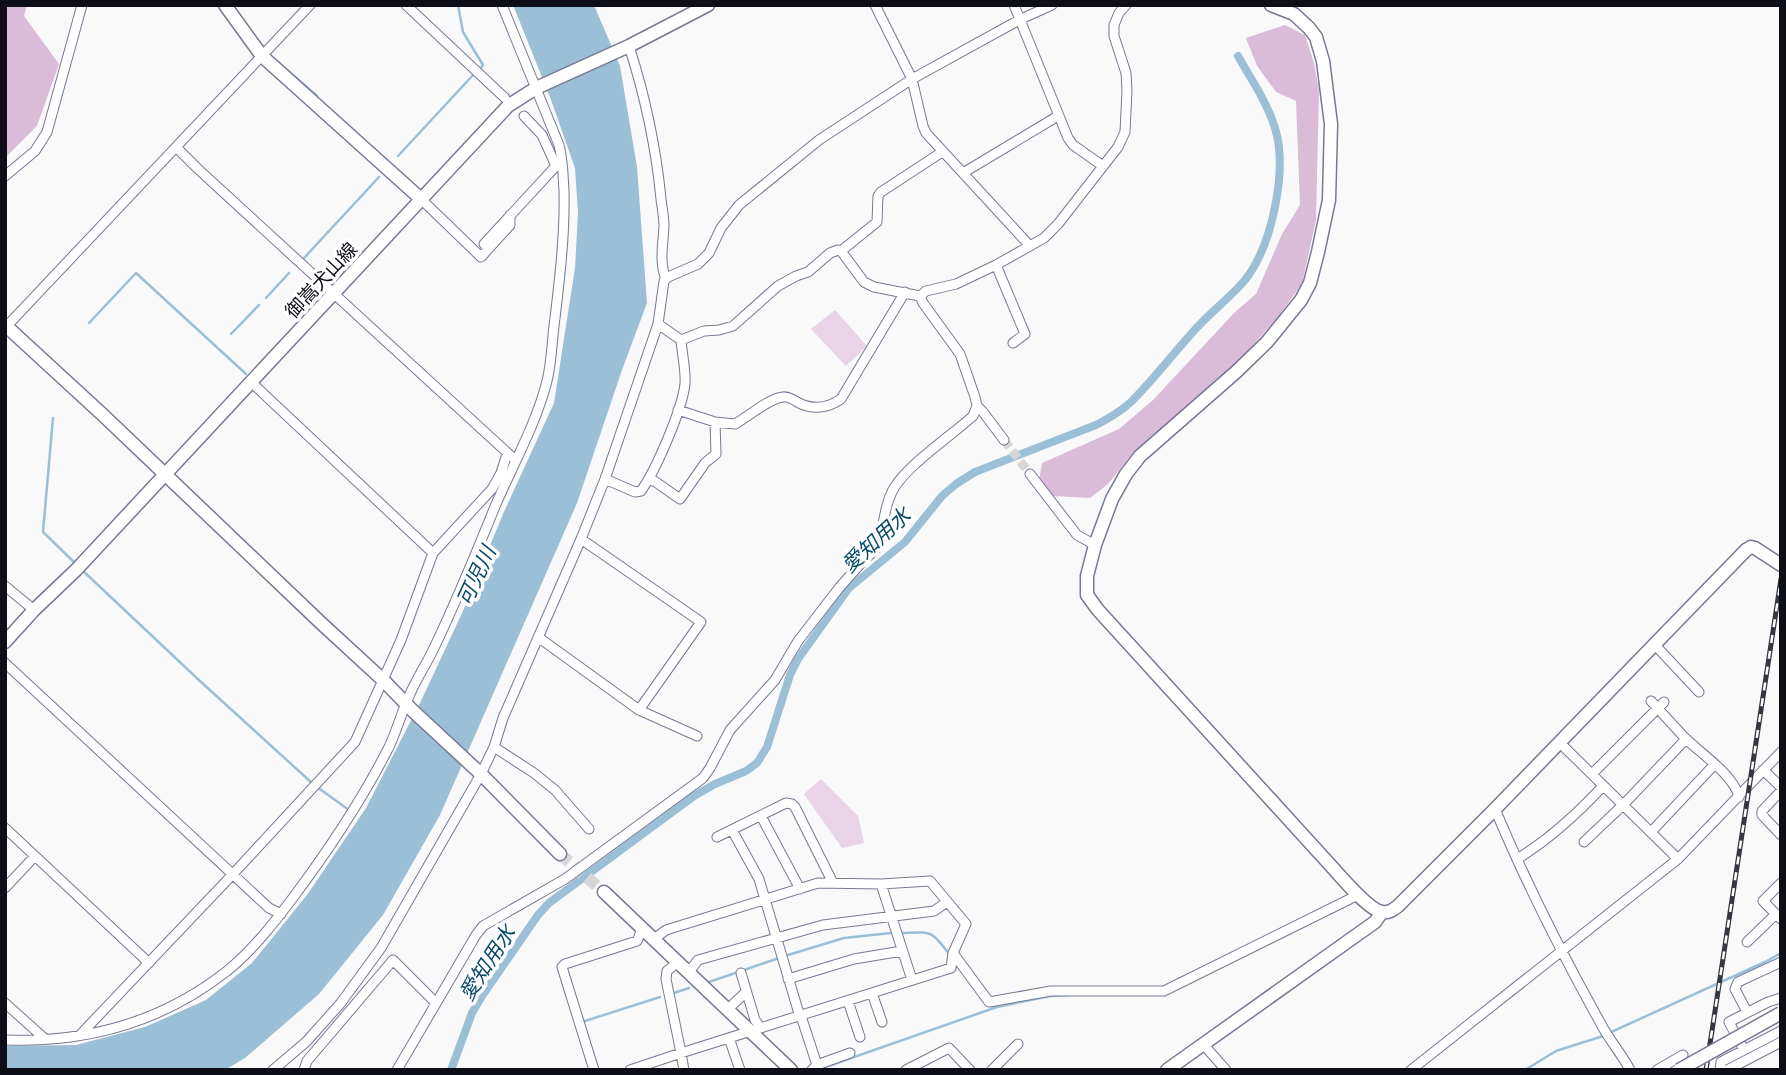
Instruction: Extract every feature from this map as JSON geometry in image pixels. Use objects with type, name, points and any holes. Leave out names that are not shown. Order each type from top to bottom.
[{"type":"street","points":[[5,176],[35,151],[47,132],[82,5]]},
{"type":"street","points":[[225,5],[262,56],[421,199],[481,257],[510,225],[510,215]]},
{"type":"street","points":[[310,5],[6,326],[383,680],[560,854]]},
{"type":"street","points":[[406,5],[505,97]]},
{"type":"street","points":[[80,1035],[355,742],[401,640],[433,553],[492,489],[535,416],[547,380],[561,269],[563,158],[502,5]]},
{"type":"street","name":"御嵩犬山線","points":[[5,642],[79,567],[509,106],[536,88],[629,46],[708,5]]},
{"type":"street","points":[[874,5],[912,79],[926,133],[1030,246]]},
{"type":"street","points":[[1014,5],[1068,138],[1073,145],[1103,166]]},
{"type":"street","points":[[273,1070],[306,1042],[340,1004],[381,948],[481,774],[605,479],[658,324],[664,281],[698,264],[709,253],[721,228],[739,205],[820,140],[912,79],[1021,19],[1052,5]]},
{"type":"street","points":[[920,296],[926,291],[956,284],[1044,238],[1118,147],[1125,132],[1127,91],[1126,73],[1114,36],[1114,24],[1126,5]]},
{"type":"street","points":[[1271,5],[1294,14],[1309,28],[1323,61],[1331,124],[1329,200],[1310,283],[1301,300],[1267,342],[1140,456],[1126,474],[1112,499],[1087,576],[1087,595],[1098,610],[1358,895],[1376,910],[1389,912],[1495,809],[1746,550],[1755,548],[1781,565]]},
{"type":"street","points":[[629,46],[642,88],[657,166],[664,222],[662,268],[666,279]]},
{"type":"street","points":[[484,244],[556,166],[542,135],[524,116]]},
{"type":"street","points":[[963,173],[1059,116]]},
{"type":"street","points":[[177,147],[511,456]]},
{"type":"street","points":[[553,159],[561,150]]},
{"type":"street","points":[[681,340],[704,331],[733,326],[778,286],[808,272],[834,251],[841,251],[877,222],[878,196],[881,192],[942,152]]},
{"type":"street","points":[[841,251],[864,282],[874,287],[920,296]]},
{"type":"street","points":[[996,265],[1025,334],[1013,343]]},
{"type":"street","points":[[678,410],[715,422],[735,424],[769,402],[786,396],[805,406],[833,405],[841,399],[905,292]]},
{"type":"street","points":[[920,296],[960,354],[976,406],[1004,440]]},
{"type":"street","points":[[605,479],[635,492],[641,491],[650,478],[678,410],[685,383],[681,340],[658,324]]},
{"type":"street","points":[[251,382],[433,553]]},
{"type":"street","points":[[397,1070],[483,926],[565,879],[703,778],[730,730],[775,680],[798,641],[839,588],[876,549],[895,486],[906,473],[972,416],[976,406]]},
{"type":"street","points":[[650,478],[680,499],[705,463],[716,454],[715,422]]},
{"type":"street","points":[[5,1040],[64,1039],[112,1030],[165,1010],[202,990],[229,970],[261,939],[313,871],[390,746],[409,708],[409,695],[456,600],[511,456]]},
{"type":"street","points":[[1030,474],[1077,535],[1095,545]]},
{"type":"street","points":[[581,539],[701,622],[639,710]]},
{"type":"street","points":[[5,586],[34,610]]},
{"type":"street","points":[[538,637],[639,710],[697,736]]},
{"type":"street","points":[[1655,645],[1699,692]]},
{"type":"street","points":[[5,663],[269,908],[281,914]]},
{"type":"street","points":[[1651,701],[1661,706],[1686,738],[1728,778],[1739,797]]},
{"type":"street","points":[[1592,774],[1661,706]]},
{"type":"street","points":[[1584,842],[1686,738]]},
{"type":"street","points":[[1560,743],[1678,859]]},
{"type":"street","points":[[494,747],[555,790],[589,829]]},
{"type":"street","points":[[1411,1070],[1678,859],[1781,752]]},
{"type":"street","points":[[1651,832],[1714,765]]},
{"type":"street","points":[[1763,770],[1781,789],[1762,811],[1762,816],[1781,835]]},
{"type":"street","points":[[1517,859],[1569,821],[1603,786]]},
{"type":"street","points":[[717,837],[786,803],[795,807],[833,883]]},
{"type":"street","points":[[1495,809],[1561,951],[1604,1030],[1630,1070]]},
{"type":"street","points":[[761,816],[800,889]]},
{"type":"street","points":[[5,828],[149,963]]},
{"type":"street","points":[[732,830],[759,879],[814,1067],[850,1053]]},
{"type":"street","points":[[5,888],[35,856]]},
{"type":"street","points":[[630,1070],[951,968],[953,953],[966,924],[930,881],[881,884],[818,883],[666,930],[654,939]]},
{"type":"street","points":[[1747,942],[1778,916],[1763,901],[1781,883]]},
{"type":"street","points":[[881,884],[912,980]]},
{"type":"street","points":[[604,892],[727,1010],[756,1029],[791,1070]]},
{"type":"street","points":[[953,953],[989,1002],[1051,991],[1164,990],[1358,895]]},
{"type":"street","points":[[684,1070],[666,979],[667,971],[682,966],[692,968],[698,960],[823,925],[934,911],[947,902]]},
{"type":"street","points":[[1167,1070],[1375,922],[1382,912]]},
{"type":"street","points":[[594,1070],[562,967],[637,941],[642,929]]},
{"type":"street","points":[[788,979],[854,959],[902,951]]},
{"type":"street","points":[[304,1070],[307,1061],[393,960],[436,1003]]},
{"type":"street","points":[[1747,1012],[1735,989],[1738,982],[1781,962]]},
{"type":"street","points":[[741,973],[756,1029]]},
{"type":"street","points":[[727,1010],[746,992]]},
{"type":"street","points":[[872,993],[882,1022]]},
{"type":"street","points":[[1744,1050],[1729,1022],[1781,998]]},
{"type":"street","points":[[848,1001],[860,1037]]},
{"type":"street","points":[[5,1003],[45,1039]]},
{"type":"street","points":[[1679,1070],[1781,1013]]},
{"type":"street","points":[[1720,1070],[1721,1062],[1781,1031]]},
{"type":"street","points":[[729,1038],[740,1070]]},
{"type":"street","points":[[1727,1070],[1781,1042]]},
{"type":"street","points":[[992,1070],[1018,1044]]},
{"type":"street","points":[[1203,1044],[1226,1070]]},
{"type":"street","points":[[906,1070],[949,1048],[970,1070]]},
{"type":"street","points":[[1657,1070],[1683,1055]]},
{"type":"shaded area","points":[[5,5],[27,5],[24,16],[59,64],[37,126],[5,158]]},
{"type":"shaded area","points":[[1285,25],[1305,35],[1319,90],[1316,220],[1302,284],[1274,322],[1227,373],[1128,459],[1108,484],[1090,498],[1052,496],[1039,481],[1042,463],[1119,429],[1153,400],[1235,312],[1256,294],[1282,234],[1300,205],[1296,101],[1276,92],[1257,66],[1246,38]]},
{"type":"shaded area","points":[[835,310],[867,346],[846,366],[811,329]]},
{"type":"shaded area","points":[[821,779],[858,816],[864,843],[842,848],[804,794]]},
{"type":"water","points":[[513,5],[594,5],[620,66],[637,167],[647,303],[577,503],[440,815],[383,915],[319,994],[245,1058],[225,1070],[5,1070],[5,1046],[76,1045],[145,1027],[206,1000],[252,963],[307,895],[366,808],[420,703],[554,403],[575,268],[578,213],[575,168]]},
{"type":"waterway","points":[[458,5],[463,32],[483,65],[479,70]]},
{"type":"waterway","name":"愛知用水","points":[[451,1070],[472,1013],[538,915],[549,903],[694,796],[757,763],[767,747],[790,675],[798,659],[849,588],[905,542],[942,496],[956,484],[975,472],[1096,425],[1124,408],[1198,326],[1245,280],[1255,265],[1270,228],[1280,165],[1279,145],[1272,118],[1238,56]]},
{"type":"waterway","points":[[278,62],[317,96]]},
{"type":"waterway","points":[[398,156],[474,74]]},
{"type":"waterway","points":[[304,258],[379,177]]},
{"type":"waterway","points":[[89,323],[136,273],[246,374]]},
{"type":"waterway","points":[[266,298],[289,273]]},
{"type":"waterway","points":[[231,334],[259,305]]},
{"type":"waterway","points":[[53,418],[43,532],[76,564]]},
{"type":"waterway","points":[[81,569],[312,783]]},
{"type":"waterway","points":[[317,787],[349,810]]},
{"type":"waterway","points":[[788,955],[844,938],[891,933]]},
{"type":"waterway","points":[[900,933],[930,934],[950,955]]},
{"type":"waterway","points":[[1609,1033],[1781,953]]},
{"type":"waterway","points":[[709,982],[779,958]]},
{"type":"waterway","points":[[674,993],[689,988]]},
{"type":"waterway","points":[[817,1070],[997,1007],[1068,995]]},
{"type":"waterway","points":[[582,1022],[660,997]]},
{"type":"waterway","points":[[1525,1070],[1556,1051],[1603,1036]]},
{"type":"tunnel","points":[[1004,440],[1030,474]]},
{"type":"tunnel","points":[[560,854],[604,892]]},
{"type":"railway","points":[[1706,1070],[1781,579]]},
{"type":"water label","name":"可児川","points":[[476,576]]}]
